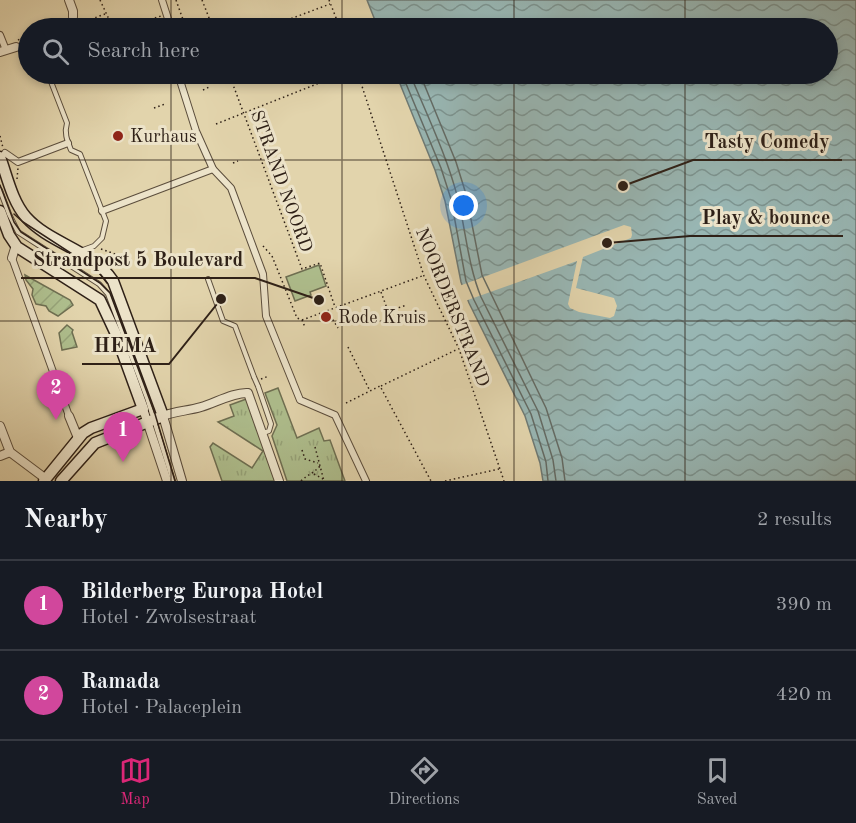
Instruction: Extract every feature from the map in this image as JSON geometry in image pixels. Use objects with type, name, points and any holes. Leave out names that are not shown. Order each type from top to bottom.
[{"type":"main road","points":[[3,155],[1,170],[23,215],[49,235],[102,267],[113,281],[152,416]]},
{"type":"main road","points":[[0,211],[9,235],[16,245],[100,300],[152,416]]},
{"type":"main road","points":[[45,480],[78,438],[91,428],[152,416]]},
{"type":"main road","points":[[61,481],[95,443],[152,416]]},
{"type":"street","points":[[69,0],[74,11],[73,17]]},
{"type":"street","points":[[162,0],[168,18]]},
{"type":"street","points":[[0,35],[3,51],[16,47]]},
{"type":"street","points":[[181,84],[196,131],[213,169],[231,188],[263,274],[266,316],[300,400],[336,415],[366,481]]},
{"type":"street","points":[[3,155],[18,162],[69,143]]},
{"type":"street","points":[[102,211],[213,169]]},
{"type":"street","points":[[16,245],[12,258],[78,438]]},
{"type":"street","points":[[152,416],[199,408],[245,392],[251,397],[279,481]]},
{"type":"street","points":[[152,416],[167,481]]},
{"type":"street","points":[[152,416],[182,481]]},
{"type":"street","points":[[0,426],[10,452],[45,480]]},
{"type":"street","points":[[0,456],[10,452]]},
{"type":"lane","points":[[52,84],[67,123],[64,130],[71,150],[80,154],[106,221],[102,238],[94,246],[76,251]]},
{"type":"lane","points":[[0,190],[18,232],[99,284],[108,294],[173,481]]},
{"type":"lane","points":[[208,279],[223,321],[235,326],[258,386],[271,424],[269,431],[263,433]]},
{"type":"path","points":[[100,0],[107,18]]},
{"type":"path","points":[[176,0],[182,18]]},
{"type":"path","points":[[202,0],[209,18]]},
{"type":"path","points":[[329,0],[336,18]]},
{"type":"path","points":[[293,18],[330,4]]},
{"type":"path","points":[[94,18],[105,14]]},
{"type":"path","points":[[155,18],[167,14]]},
{"type":"path","points":[[16,47],[14,41],[18,39]]},
{"type":"path","name":"STRAND NOORD","points":[[234,84],[302,269],[320,263],[335,307]]},
{"type":"path","points":[[216,124],[317,84]]},
{"type":"path","name":"NOORDERSTRAND","points":[[361,84],[424,276],[459,349],[504,481]]},
{"type":"path","points":[[203,90],[211,86]]},
{"type":"path","points":[[154,108],[165,104]]},
{"type":"path","points":[[233,163],[238,161]]},
{"type":"path","points":[[17,184],[18,162]]},
{"type":"path","points":[[94,246],[126,258]]},
{"type":"path","points":[[263,246],[272,256],[297,318],[302,320],[424,276]]},
{"type":"path","points":[[381,291],[388,311],[407,305]]},
{"type":"path","points":[[328,312],[338,328]]},
{"type":"path","points":[[302,320],[304,327]]},
{"type":"path","points":[[348,347],[370,392]]},
{"type":"path","points":[[345,403],[459,349]]},
{"type":"path","points":[[254,379],[269,376]]},
{"type":"path","points":[[380,387],[431,481]]},
{"type":"path","points":[[315,447],[324,480]]},
{"type":"path","points":[[302,450],[305,459],[320,464]]},
{"type":"path","points":[[314,474],[320,464]]},
{"type":"path","points":[[445,481],[501,468]]},
{"type":"path","points":[[301,481],[306,476],[314,474],[324,480]]},
{"type":"green space","points":[[319,265],[326,286],[295,301],[286,277]]},
{"type":"green space","points":[[25,275],[70,300],[73,305],[58,316],[49,311],[46,306],[36,304],[32,295],[33,289]]},
{"type":"green space","points":[[67,325],[73,330],[77,347],[62,350],[59,333]]},
{"type":"green space","points":[[278,388],[297,438],[319,428],[324,441],[330,440],[345,481],[287,481],[272,436],[277,425],[265,393]]},
{"type":"green space","points":[[249,398],[278,481],[222,481],[210,447],[213,443],[252,468],[263,451],[218,422],[234,416],[230,405]]},
{"type":"water","points":[[367,0],[856,0],[856,481],[543,481],[540,463],[525,416],[469,303],[461,282],[445,201],[400,84],[838,84],[838,18],[374,18]]},
{"type":"pier","points":[[624,225],[631,227],[631,238],[583,257],[576,288],[614,298],[617,306],[614,316],[610,318],[570,308],[568,304],[577,261],[465,301],[459,286]]},
{"type":"tram line","points":[[0,185],[14,222],[21,232],[100,283],[110,293],[155,414],[175,481]]},
{"type":"tram line","points":[[14,214],[97,270],[107,283]]},
{"type":"place","name":"Kurhaus","points":[[118,136]]},
{"type":"place","name":"Tasty Comedy","points":[[623,186]]},
{"type":"place","name":"Play & bounce","points":[[607,243]]},
{"type":"place","name":"HEMA","points":[[221,299]]},
{"type":"place","name":"Strandpost 5 Boulevard","points":[[319,300]]},
{"type":"place","name":"Rode Kruis","points":[[326,317]]},
{"type":"place","name":"Ramada","points":[[56,420]]},
{"type":"place","name":"Bilderberg Europa Hotel","points":[[123,462]]}]
